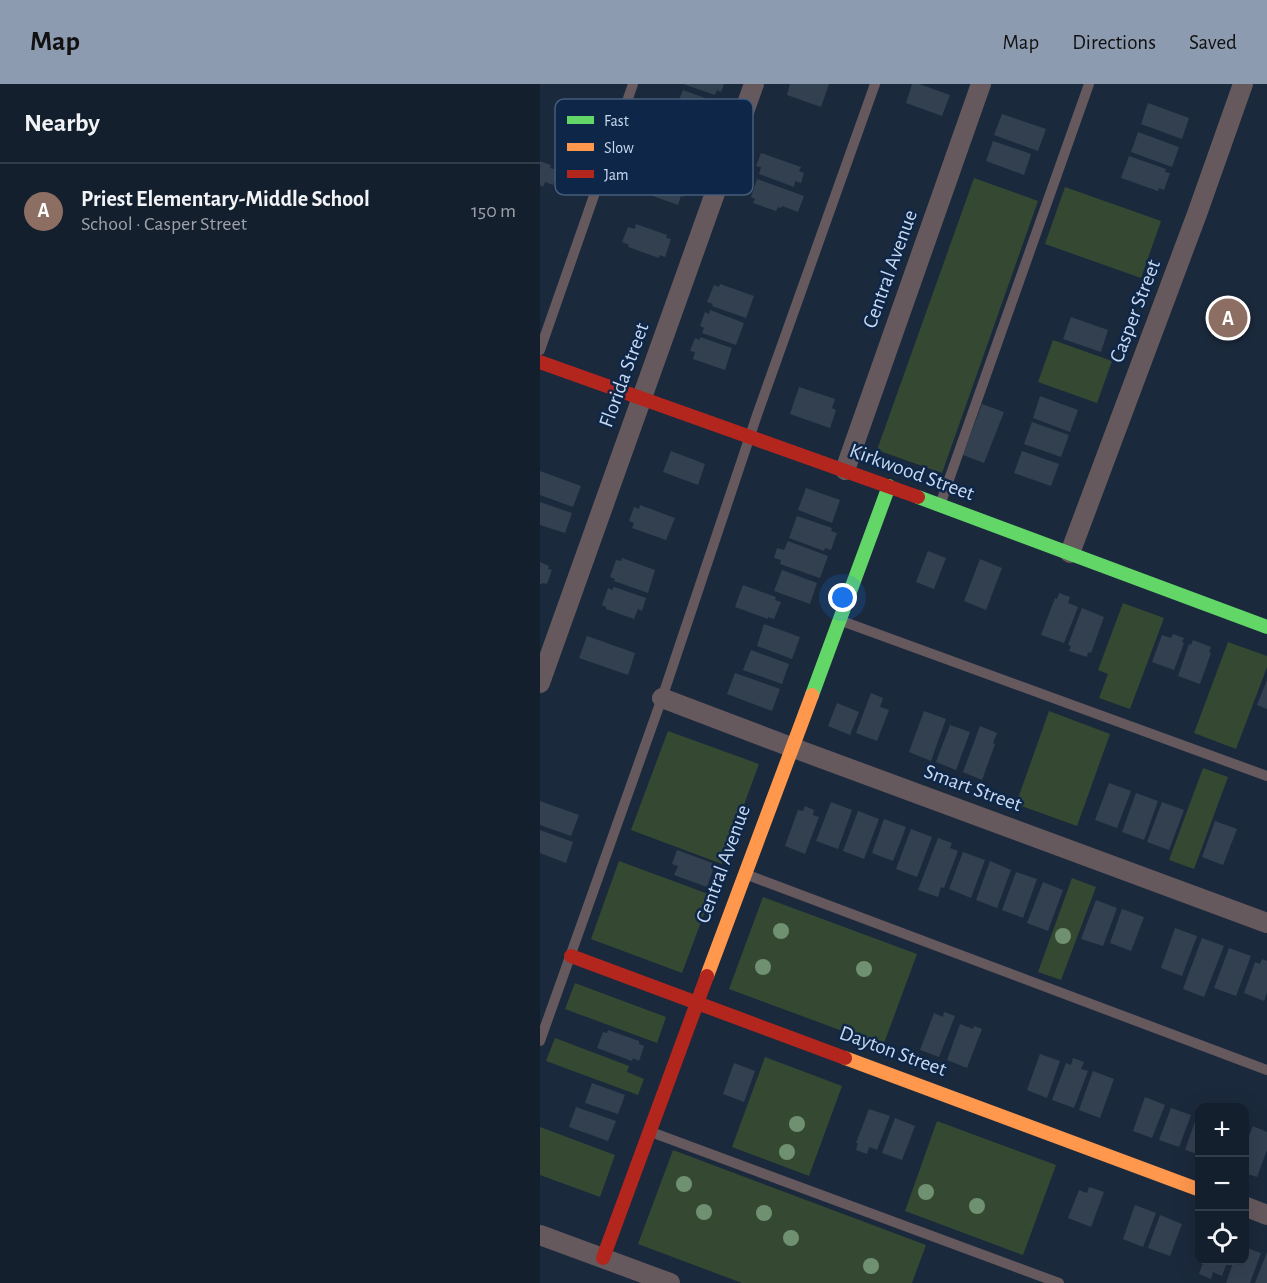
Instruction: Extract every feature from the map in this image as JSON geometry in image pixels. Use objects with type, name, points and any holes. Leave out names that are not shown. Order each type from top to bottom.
[{"type":"street","name":"Florida Street","points":[[749,99],[754,84]]},
{"type":"street","name":"Central Avenue","points":[[845,470],[981,84]]},
{"type":"street","name":"Casper Street","points":[[1070,553],[1197,214],[1243,84]]},
{"type":"street","name":"Florida Street","points":[[540,683],[714,195]]},
{"type":"street","name":"Kirkwood Street","points":[[540,362],[889,486],[1267,627]]},
{"type":"street","name":"Central Avenue","points":[[603,1258],[889,486]]},
{"type":"street","name":"Smart Street","points":[[662,698],[1267,922]]},
{"type":"street","name":"Dayton Street","points":[[571,956],[1195,1188]]},
{"type":"street","points":[[1249,1208],[1267,1215]]},
{"type":"street","points":[[540,1235],[670,1283]]},
{"type":"lane","points":[[628,99],[633,84]]},
{"type":"lane","points":[[540,1041],[662,698],[750,436],[875,84]]},
{"type":"lane","points":[[940,505],[1089,84]]},
{"type":"lane","points":[[540,350],[594,195]]},
{"type":"lane","points":[[839,620],[1267,776]]},
{"type":"lane","points":[[745,874],[1267,1070]]},
{"type":"lane","points":[[651,1132],[1059,1283]]},
{"type":"green space","points":[[974,178],[1038,201],[942,473],[877,450]]},
{"type":"green space","points":[[1065,187],[1161,221],[1141,278],[1045,244]]},
{"type":"green space","points":[[1053,340],[1112,361],[1097,403],[1038,382]]},
{"type":"green space","points":[[1123,603],[1164,618],[1130,709],[1099,698],[1108,674],[1098,670]]},
{"type":"green space","points":[[1228,642],[1267,656],[1267,667],[1236,749],[1194,733]]},
{"type":"green space","points":[[1049,711],[1110,734],[1077,826],[1016,804]]},
{"type":"green space","points":[[668,731],[759,764],[722,864],[631,830]]},
{"type":"green space","points":[[1203,768],[1228,777],[1194,869],[1169,860]]},
{"type":"green space","points":[[619,861],[711,895],[682,973],[591,939]]},
{"type":"green space","points":[[1072,878],[1096,887],[1061,980],[1038,972]]},
{"type":"green space","points":[[763,897],[917,954],[883,1046],[729,989]]},
{"type":"green space","points":[[575,983],[666,1017],[657,1043],[565,1009]]},
{"type":"green space","points":[[555,1038],[629,1066],[627,1072],[644,1079],[638,1095],[546,1061]]},
{"type":"green space","points":[[765,1057],[842,1086],[809,1176],[732,1147]]},
{"type":"green space","points":[[937,1121],[1056,1165],[1023,1255],[905,1211]]},
{"type":"green space","points":[[540,1127],[615,1155],[600,1197],[540,1175]]},
{"type":"green space","points":[[673,1150],[926,1245],[912,1283],[742,1283],[638,1244]]},
{"type":"building","points":[[683,84],[724,84],[721,92],[717,90],[715,95]]},
{"type":"building","points":[[790,84],[829,84],[821,107],[787,95]]},
{"type":"building","points":[[912,84],[919,84],[950,95],[942,116],[906,103]]},
{"type":"building","points":[[683,90],[708,99],[679,99]]},
{"type":"building","points":[[1148,103],[1189,118],[1182,139],[1141,124]]},
{"type":"building","points":[[1002,114],[1046,129],[1038,151],[994,135]]},
{"type":"building","points":[[1138,132],[1179,147],[1172,167],[1131,152]]},
{"type":"building","points":[[993,141],[1031,154],[1024,175],[986,161]]},
{"type":"building","points":[[761,153],[801,167],[799,171],[804,173],[801,183],[795,181],[794,187],[759,174],[761,167],[756,166]]},
{"type":"building","points":[[1129,156],[1166,169],[1165,172],[1170,173],[1164,190],[1159,188],[1158,191],[1121,178]]},
{"type":"building","points":[[540,161],[555,169],[555,179],[553,185],[545,182],[543,187],[540,185]]},
{"type":"building","points":[[757,179],[804,196],[798,212],[782,206],[776,211],[753,203],[755,199],[751,197]]},
{"type":"building","points":[[650,195],[685,195],[681,196],[678,205]]},
{"type":"building","points":[[636,224],[667,235],[666,238],[671,239],[665,257],[660,255],[659,258],[628,247],[629,245],[622,242],[628,227],[635,229]]},
{"type":"building","points":[[720,284],[754,296],[746,318],[712,306],[713,304],[707,302],[714,285],[719,287]]},
{"type":"building","points":[[710,310],[744,323],[736,345],[702,333],[704,328],[700,326],[705,312],[709,314]]},
{"type":"building","points":[[1071,317],[1108,330],[1101,352],[1063,339]]},
{"type":"building","points":[[700,337],[732,348],[725,370],[693,359],[695,352],[690,351],[695,338],[700,340]]},
{"type":"building","points":[[799,387],[835,399],[832,408],[836,410],[830,428],[790,414]]},
{"type":"building","points":[[1040,396],[1078,410],[1070,432],[1033,418]]},
{"type":"building","points":[[982,404],[1004,412],[984,463],[963,455]]},
{"type":"building","points":[[1032,422],[1069,435],[1061,457],[1024,444]]},
{"type":"building","points":[[671,451],[705,464],[698,485],[663,472]]},
{"type":"building","points":[[1022,451],[1059,464],[1051,486],[1014,473]]},
{"type":"building","points":[[540,471],[581,486],[573,507],[540,495]]},
{"type":"building","points":[[806,488],[840,500],[832,523],[798,510]]},
{"type":"building","points":[[540,502],[572,513],[565,533],[540,525]]},
{"type":"building","points":[[640,505],[675,518],[666,540],[632,528],[634,523],[629,521],[634,507],[639,509]]},
{"type":"building","points":[[797,516],[832,528],[831,531],[837,533],[831,550],[825,548],[824,551],[789,538]]},
{"type":"building","points":[[788,541],[828,556],[820,578],[780,564],[781,560],[774,558],[777,548],[784,550]]},
{"type":"building","points":[[928,551],[946,558],[934,589],[916,582]]},
{"type":"building","points":[[622,558],[655,570],[648,593],[614,581],[615,579],[610,577],[616,560],[621,561]]},
{"type":"building","points":[[980,559],[1002,568],[986,610],[964,601]]},
{"type":"building","points":[[540,562],[552,570],[547,584],[540,584]]},
{"type":"building","points":[[782,570],[817,583],[810,604],[774,591]]},
{"type":"building","points":[[743,585],[776,597],[775,600],[781,602],[774,619],[735,607]]},
{"type":"building","points":[[614,587],[646,598],[642,611],[638,609],[634,619],[606,609],[602,605],[608,588],[612,590]]},
{"type":"building","points":[[1059,593],[1070,597],[1068,603],[1078,607],[1064,643],[1041,635]]},
{"type":"building","points":[[1082,608],[1104,617],[1091,653],[1088,652],[1087,657],[1069,651],[1071,646],[1068,645]]},
{"type":"building","points":[[764,624],[800,637],[792,659],[757,646]]},
{"type":"building","points":[[1173,634],[1184,638],[1174,670],[1152,662],[1162,635],[1171,638]]},
{"type":"building","points":[[587,636],[635,653],[628,675],[579,658]]},
{"type":"building","points":[[1193,640],[1211,647],[1200,684],[1178,676],[1189,644],[1191,645]]},
{"type":"building","points":[[751,650],[789,664],[782,684],[743,670]]},
{"type":"building","points":[[735,673],[780,689],[772,711],[727,694]]},
{"type":"building","points":[[1267,680],[1267,709],[1257,705]]},
{"type":"building","points":[[871,693],[883,698],[880,707],[889,710],[877,741],[856,733]]},
{"type":"building","points":[[837,703],[859,712],[850,735],[828,726]]},
{"type":"building","points":[[924,711],[946,719],[931,761],[909,752]]},
{"type":"building","points":[[950,725],[970,732],[956,770],[936,762]]},
{"type":"building","points":[[980,726],[997,733],[982,780],[963,772]]},
{"type":"building","points":[[1109,783],[1131,791],[1117,828],[1095,820]]},
{"type":"building","points":[[1136,793],[1158,801],[1144,840],[1122,832]]},
{"type":"building","points":[[540,801],[579,815],[571,836],[540,825]]},
{"type":"building","points":[[831,802],[852,810],[838,849],[816,841]]},
{"type":"building","points":[[1162,802],[1184,810],[1169,850],[1147,842]]},
{"type":"building","points":[[805,806],[814,810],[813,815],[819,817],[805,854],[785,846],[798,810],[803,811]]},
{"type":"building","points":[[858,811],[879,819],[864,859],[843,851]]},
{"type":"building","points":[[884,819],[906,827],[893,861],[872,853]]},
{"type":"building","points":[[1215,821],[1237,829],[1223,865],[1202,857]]},
{"type":"building","points":[[911,829],[932,837],[917,877],[896,869]]},
{"type":"building","points":[[540,830],[573,842],[566,863],[540,853]]},
{"type":"building","points":[[938,838],[952,843],[950,848],[958,851],[944,888],[941,887],[938,897],[918,890]]},
{"type":"building","points":[[677,850],[715,864],[707,887],[674,875],[678,866],[672,864]]},
{"type":"building","points":[[963,852],[985,860],[971,898],[949,889]]},
{"type":"building","points":[[990,861],[1011,870],[997,908],[976,900]]},
{"type":"building","points":[[1016,872],[1037,879],[1023,918],[1002,910]]},
{"type":"building","points":[[1043,882],[1063,890],[1048,931],[1027,923]]},
{"type":"building","points":[[1096,900],[1117,908],[1103,946],[1081,939]]},
{"type":"building","points":[[1122,909],[1144,917],[1131,951],[1110,943]]},
{"type":"building","points":[[1175,928],[1197,936],[1182,976],[1161,968]]},
{"type":"building","points":[[1202,938],[1224,946],[1204,997],[1183,989]]},
{"type":"building","points":[[1229,948],[1251,956],[1236,996],[1214,988]]},
{"type":"building","points":[[1262,959],[1267,961],[1267,992],[1264,1001],[1244,993],[1255,962],[1260,964]]},
{"type":"building","points":[[944,1012],[955,1016],[939,1057],[920,1050],[934,1013],[943,1017]]},
{"type":"building","points":[[960,1024],[973,1029],[974,1026],[982,1029],[967,1068],[947,1060]]},
{"type":"building","points":[[608,1030],[639,1041],[639,1044],[644,1046],[639,1061],[633,1058],[632,1061],[597,1048],[603,1032],[607,1033]]},
{"type":"building","points":[[1040,1054],[1060,1061],[1047,1098],[1027,1090]]},
{"type":"building","points":[[1073,1058],[1084,1062],[1081,1069],[1088,1071],[1074,1108],[1052,1100],[1066,1063],[1071,1065]]},
{"type":"building","points":[[734,1063],[755,1071],[744,1102],[723,1094]]},
{"type":"building","points":[[1093,1071],[1114,1079],[1100,1118],[1079,1110]]},
{"type":"building","points":[[592,1083],[625,1095],[618,1114],[585,1103]]},
{"type":"building","points":[[1145,1097],[1165,1105],[1152,1138],[1133,1131]]},
{"type":"building","points":[[576,1107],[616,1121],[608,1141],[569,1127]]},
{"type":"building","points":[[1171,1108],[1191,1115],[1179,1147],[1159,1140]]},
{"type":"building","points":[[869,1109],[890,1116],[877,1150],[869,1147],[867,1154],[856,1150],[858,1143],[856,1143]]},
{"type":"building","points":[[895,1118],[915,1126],[902,1160],[882,1153]]},
{"type":"building","points":[[1195,1121],[1195,1153],[1185,1150]]},
{"type":"building","points":[[1253,1126],[1267,1132],[1267,1150],[1257,1177],[1249,1175],[1249,1136]]},
{"type":"building","points":[[1089,1187],[1104,1192],[1091,1227],[1068,1218],[1079,1190],[1087,1193]]},
{"type":"building","points":[[1135,1205],[1156,1213],[1143,1247],[1123,1239]]},
{"type":"building","points":[[1160,1215],[1182,1224],[1170,1256],[1148,1248]]},
{"type":"building","points":[[1249,1249],[1261,1253],[1250,1283],[1226,1283],[1232,1265],[1249,1265]]},
{"type":"building","points":[[1267,1252],[1267,1283],[1255,1283]]},
{"type":"building","points":[[1202,1265],[1226,1265],[1222,1276],[1213,1272],[1211,1279],[1199,1274]]},
{"type":"traffic: fast","points":[[812,695],[889,486]]},
{"type":"traffic: fast","points":[[918,497],[1267,627]]},
{"type":"traffic: slow","points":[[707,976],[812,695]]},
{"type":"traffic: slow","points":[[845,1058],[1195,1188]]},
{"type":"traffic: jam","points":[[540,362],[918,497]]},
{"type":"traffic: jam","points":[[571,956],[845,1058]]},
{"type":"traffic: jam","points":[[603,1258],[707,976]]},
{"type":"place","name":"Priest Elementary‑Middle School","points":[[1228,318]]}]
